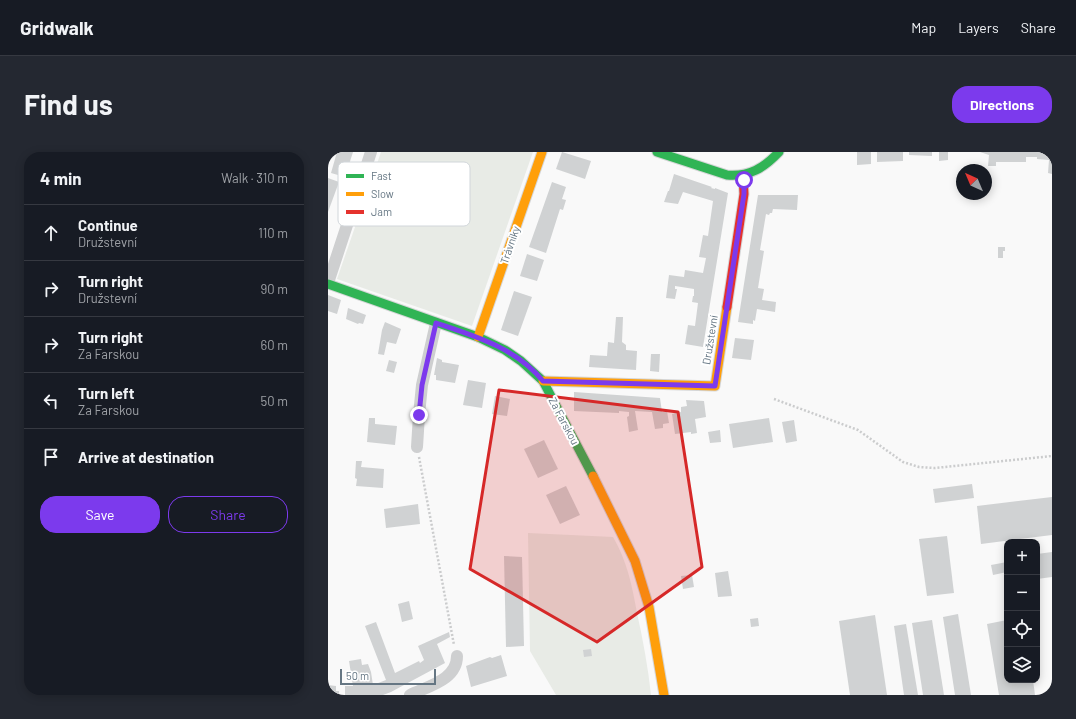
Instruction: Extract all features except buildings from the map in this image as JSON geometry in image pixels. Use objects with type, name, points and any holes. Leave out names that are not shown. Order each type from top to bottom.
[{"type":"street","points":[[369,162],[372,152]]},
{"type":"street","name":"Trávníky","points":[[478,337],[542,152]]},
{"type":"street","points":[[657,152],[727,175],[743,176],[760,170],[779,152]]},
{"type":"street","name":"Družstevní","points":[[543,381],[715,386],[744,194],[743,176]]},
{"type":"street","points":[[347,226],[328,283],[436,323],[422,385],[417,446]]},
{"type":"street","name":"Za Farskou","points":[[436,323],[478,337],[520,358],[534,369],[543,381],[607,503],[635,561],[649,607],[664,695]]},
{"type":"street","points":[[410,695],[450,675],[457,663],[457,656]]},
{"type":"path","points":[[774,399],[858,430],[903,462],[919,467],[935,468],[1052,456]]},
{"type":"path","points":[[417,446],[457,656]]},
{"type":"highlighted area","points":[[499,390],[678,412],[702,567],[597,642],[470,569]]},
{"type":"shaded area","points":[[381,152],[533,152],[472,326],[337,279],[355,226],[470,226],[470,162],[378,162]]},
{"type":"shaded area","points":[[528,533],[613,537],[622,555],[631,583],[645,654],[651,695],[556,695],[530,651]]},
{"type":"traffic: fast","points":[[657,152],[727,175],[749,173],[756,170],[768,163],[779,152]]},
{"type":"traffic: fast","points":[[328,284],[478,337],[505,350],[521,361],[543,381],[593,476]]},
{"type":"traffic: slow","points":[[478,337],[542,152]]},
{"type":"traffic: slow","points":[[543,381],[715,386],[727,307]]},
{"type":"traffic: slow","points":[[593,476],[635,561],[649,607],[664,695]]},
{"type":"traffic: jam","points":[[727,307],[744,194],[743,176]]},
{"type":"route","points":[[419,415],[422,385],[436,323],[478,337],[520,358],[534,369],[543,381],[715,386],[744,194],[744,180]]}]
